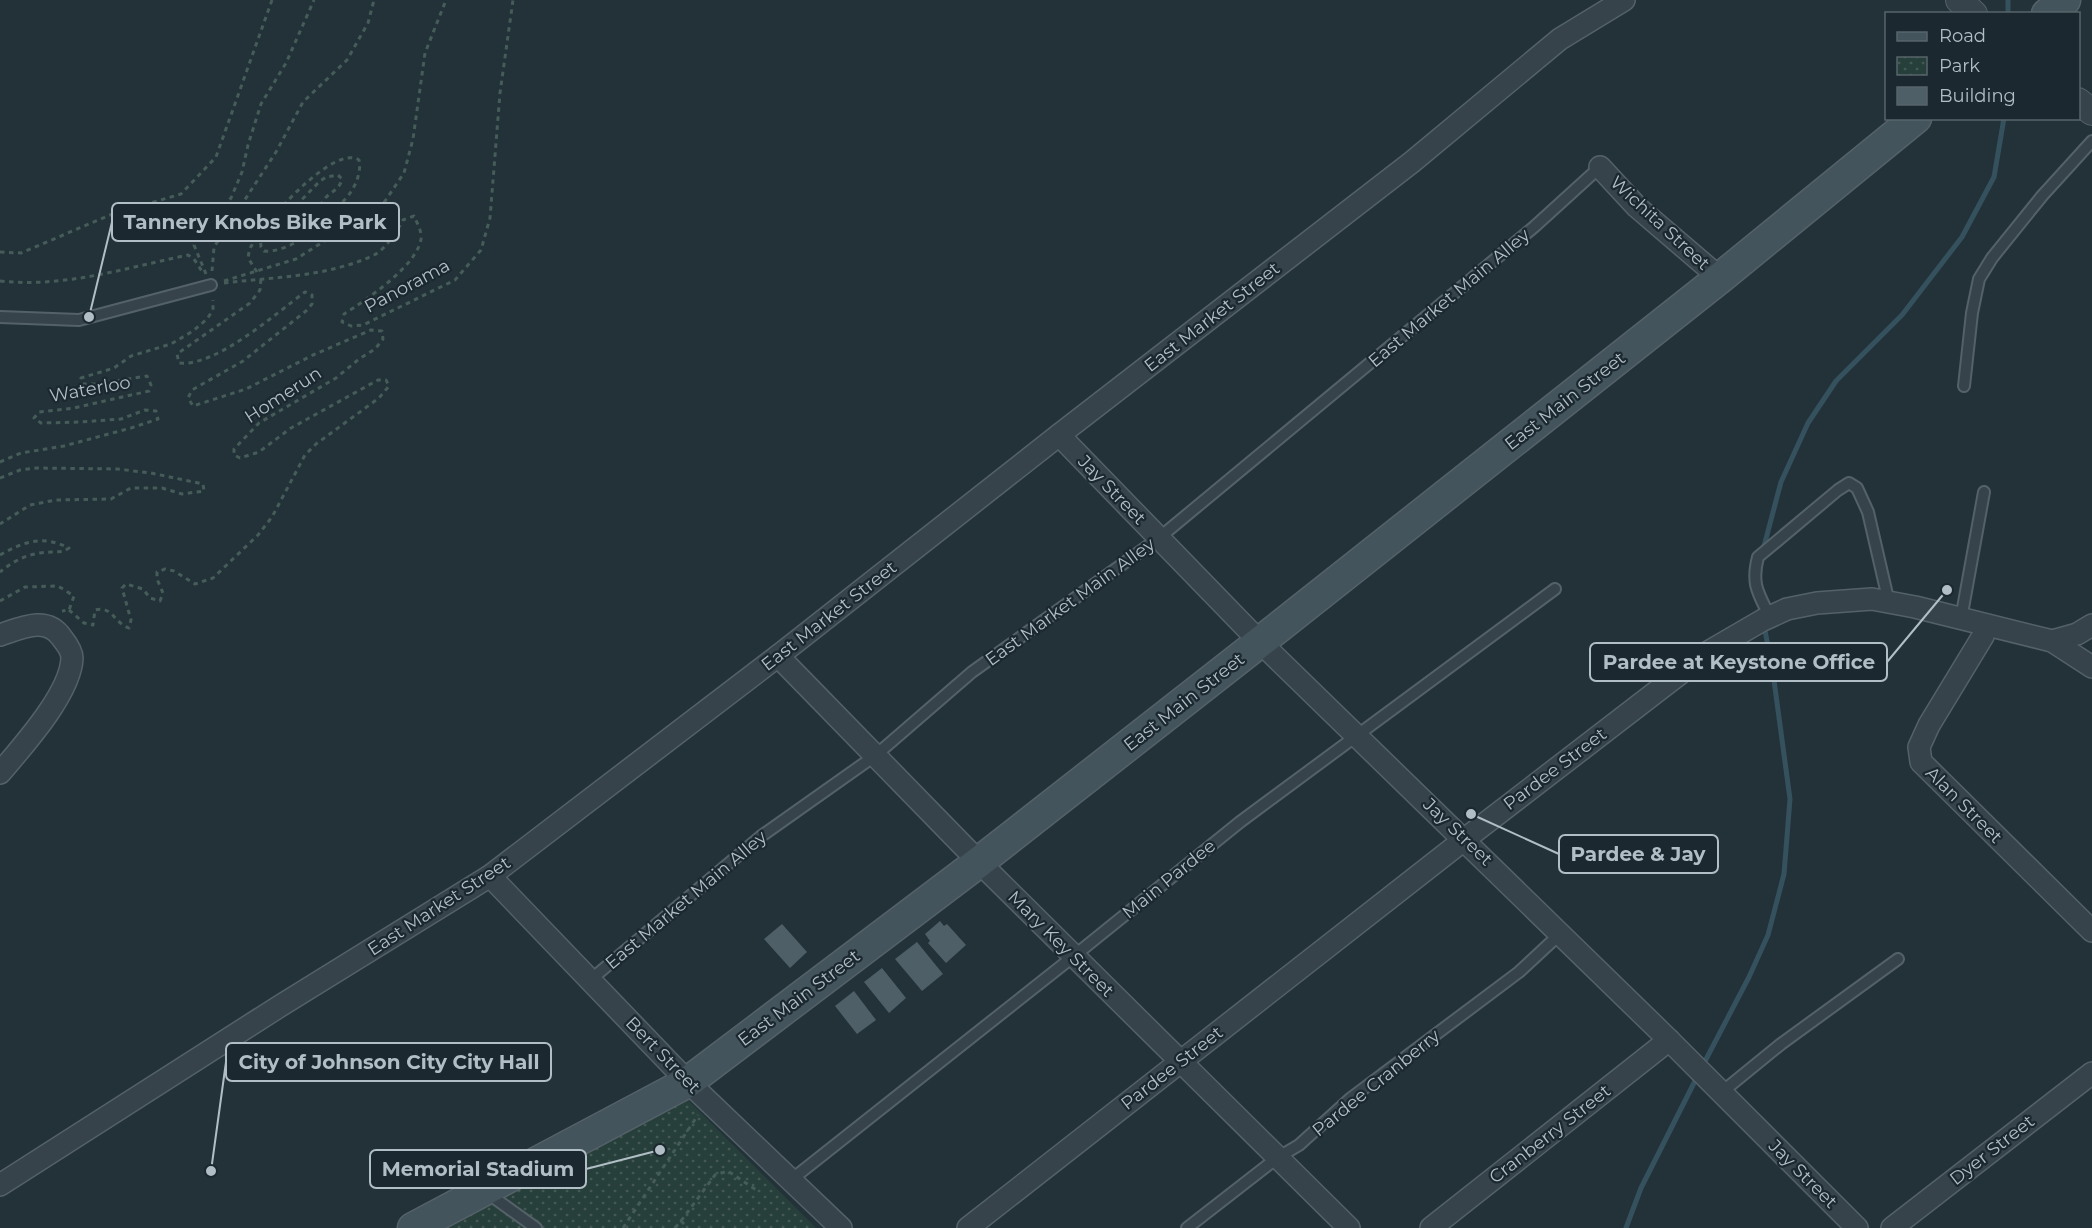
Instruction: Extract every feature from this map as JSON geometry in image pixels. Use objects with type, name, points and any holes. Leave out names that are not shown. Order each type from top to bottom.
[{"type":"main road","points":[[2050,12],[2065,0]]},
{"type":"main road","name":"East Main Street","points":[[413,1228],[688,1082],[979,862],[1260,642],[1720,278],[1914,120]]},
{"type":"street","name":"East Market Street","points":[[0,1185],[280,1006],[490,876],[778,656],[1412,162],[1560,39],[1624,0]]},
{"type":"street","points":[[1959,0],[1972,12]]},
{"type":"street","points":[[2080,102],[2092,112]]},
{"type":"street","name":"Wichita Street","points":[[1600,167],[1636,207],[1720,278]]},
{"type":"street","name":"Jay Street","points":[[1059,435],[1260,642],[1561,933],[1857,1228]]},
{"type":"street","name":"Pardee Street","points":[[968,1228],[1708,652],[1770,617],[1787,609],[1816,603],[1872,599],[2052,641],[2092,667]]},
{"type":"street","points":[[0,635],[31,624],[46,625],[61,635],[72,656],[69,679],[34,733],[0,773]]},
{"type":"street","name":"Alan Street","points":[[1986,625],[1983,636],[1929,725],[1919,747],[1921,762],[2092,931]]},
{"type":"street","points":[[2052,641],[2077,634],[2092,625]]},
{"type":"street","name":"Mary Key Street","points":[[778,656],[979,862],[1349,1228]]},
{"type":"street","name":"Bert Street","points":[[490,876],[688,1082],[841,1228]]},
{"type":"street","name":"Cranberry Street","points":[[1431,1228],[1670,1040]]},
{"type":"street","name":"Dyer Street","points":[[1892,1228],[2092,1072]]},
{"type":"lane","points":[[1964,387],[1972,313],[1979,279],[1992,258],[2042,196],[2092,141]]},
{"type":"lane","name":"East Market Main Alley","points":[[589,981],[760,837],[876,755],[972,672],[1159,538],[1534,227],[1600,167]]},
{"type":"lane","points":[[0,317],[79,320],[211,285]]},
{"type":"lane","points":[[1770,617],[1755,589],[1754,573],[1758,557],[1849,483],[1857,488],[1869,512],[1889,603]]},
{"type":"lane","points":[[1961,619],[1984,492]]},
{"type":"lane","name":"Main Pardee","points":[[791,1180],[1240,822],[1555,589]]},
{"type":"lane","name":"Pardee Cranberry","points":[[1187,1228],[1277,1158],[1299,1145],[1351,1098],[1519,972],[1561,933]]},
{"type":"lane","points":[[1722,1092],[1781,1044],[1898,959]]},
{"type":"lane","points":[[484,1190],[536,1228]]},
{"type":"path","points":[[0,252],[21,253],[110,215],[181,194],[216,157],[272,0]]},
{"type":"path","points":[[211,285],[194,245],[197,237],[210,227],[231,198],[242,172],[261,104],[286,63],[314,0]]},
{"type":"path","points":[[211,285],[214,247],[270,162],[303,102],[347,60],[368,23],[374,0]]},
{"type":"path","points":[[211,285],[296,259],[383,204],[404,173],[413,139],[425,53],[446,0]]},
{"type":"path","name":"Panorama","points":[[211,285],[261,278],[300,276],[376,254],[397,231],[403,220],[414,216],[421,239],[412,256],[402,270],[381,288],[344,314],[342,322],[351,326],[363,325],[455,280],[481,250],[490,218],[500,93],[513,0]]},
{"type":"path","points":[[257,272],[248,258],[250,247],[260,233],[283,205],[314,177],[338,160],[347,157],[359,160],[356,182],[336,208],[330,210],[322,203],[324,197],[340,185],[342,179],[338,175],[326,177],[320,181],[281,221],[277,228],[277,232],[281,235],[286,234],[307,213],[315,213],[318,216],[317,220],[300,238],[284,249],[264,251],[261,247],[260,233]]},
{"type":"path","points":[[0,281],[48,283],[131,269],[188,255],[194,259],[211,285]]},
{"type":"path","name":"Homerun","points":[[69,609],[84,623],[93,625],[95,610],[102,608],[110,611],[124,626],[129,628],[131,620],[122,588],[126,584],[143,589],[150,598],[160,601],[163,593],[157,579],[157,572],[165,569],[195,584],[213,578],[258,535],[272,517],[305,455],[316,444],[379,398],[389,386],[386,380],[378,380],[291,428],[259,452],[240,458],[234,456],[234,449],[259,423],[336,378],[375,349],[383,339],[382,331],[371,330],[246,388],[193,405],[188,398],[192,390],[243,361],[306,311],[312,303],[312,295],[305,292],[257,329],[223,351],[190,364],[179,363],[177,354],[250,303],[260,290],[261,278]]},
{"type":"path","name":"Waterloo","points":[[0,462],[21,453],[64,446],[158,419],[156,411],[145,410],[121,419],[41,423],[34,418],[39,412],[75,408],[149,391],[152,385],[147,376],[97,384],[83,384],[81,378],[114,368],[131,356],[171,344],[193,331],[207,319],[213,310],[211,285]]},
{"type":"path","points":[[0,478],[20,470],[37,468],[117,469],[151,473],[204,484],[204,491],[182,494],[162,488],[131,488],[111,499],[56,500],[30,506],[0,524]]},
{"type":"path","points":[[0,555],[18,545],[38,540],[55,541],[69,548],[63,552],[40,553],[12,561],[0,572]]},
{"type":"path","points":[[0,601],[25,587],[58,586],[75,596],[69,609],[52,613],[46,625]]},
{"type":"path","points":[[623,1228],[702,1109]]},
{"type":"path","points":[[675,1228],[715,1175],[728,1171],[758,1191]]},
{"type":"path","points":[[681,1221],[685,1225],[683,1228]]},
{"type":"green space","points":[[684,1096],[816,1228],[435,1228]]},
{"type":"building","points":[[940,921],[944,926],[947,924],[966,945],[946,963],[928,943],[930,941],[925,934]]},
{"type":"building","points":[[782,924],[807,952],[790,968],[764,939]]},
{"type":"building","points":[[917,942],[943,974],[922,991],[895,959]]},
{"type":"building","points":[[882,968],[906,998],[889,1013],[864,982]]},
{"type":"building","points":[[854,991],[876,1020],[857,1034],[835,1006]]},
{"type":"waterway","points":[[2008,0],[2008,12]]},
{"type":"waterway","points":[[1763,550],[1781,482],[1808,423],[1836,381],[1902,315],[1962,237],[1994,177],[2004,120]]},
{"type":"waterway","points":[[1702,1067],[1768,935],[1784,874],[1790,799],[1773,673],[1764,625]]},
{"type":"waterway","points":[[1626,1228],[1641,1188],[1698,1075]]},
{"type":"place","name":"Tannery Knobs Bike Park","points":[[89,317]]},
{"type":"place","name":"Pardee at Keystone Office","points":[[1947,590]]},
{"type":"place","name":"Pardee & Jay","points":[[1471,814]]},
{"type":"place","name":"Memorial Stadium","points":[[660,1150]]},
{"type":"place","name":"City of Johnson City City Hall","points":[[211,1171]]}]
